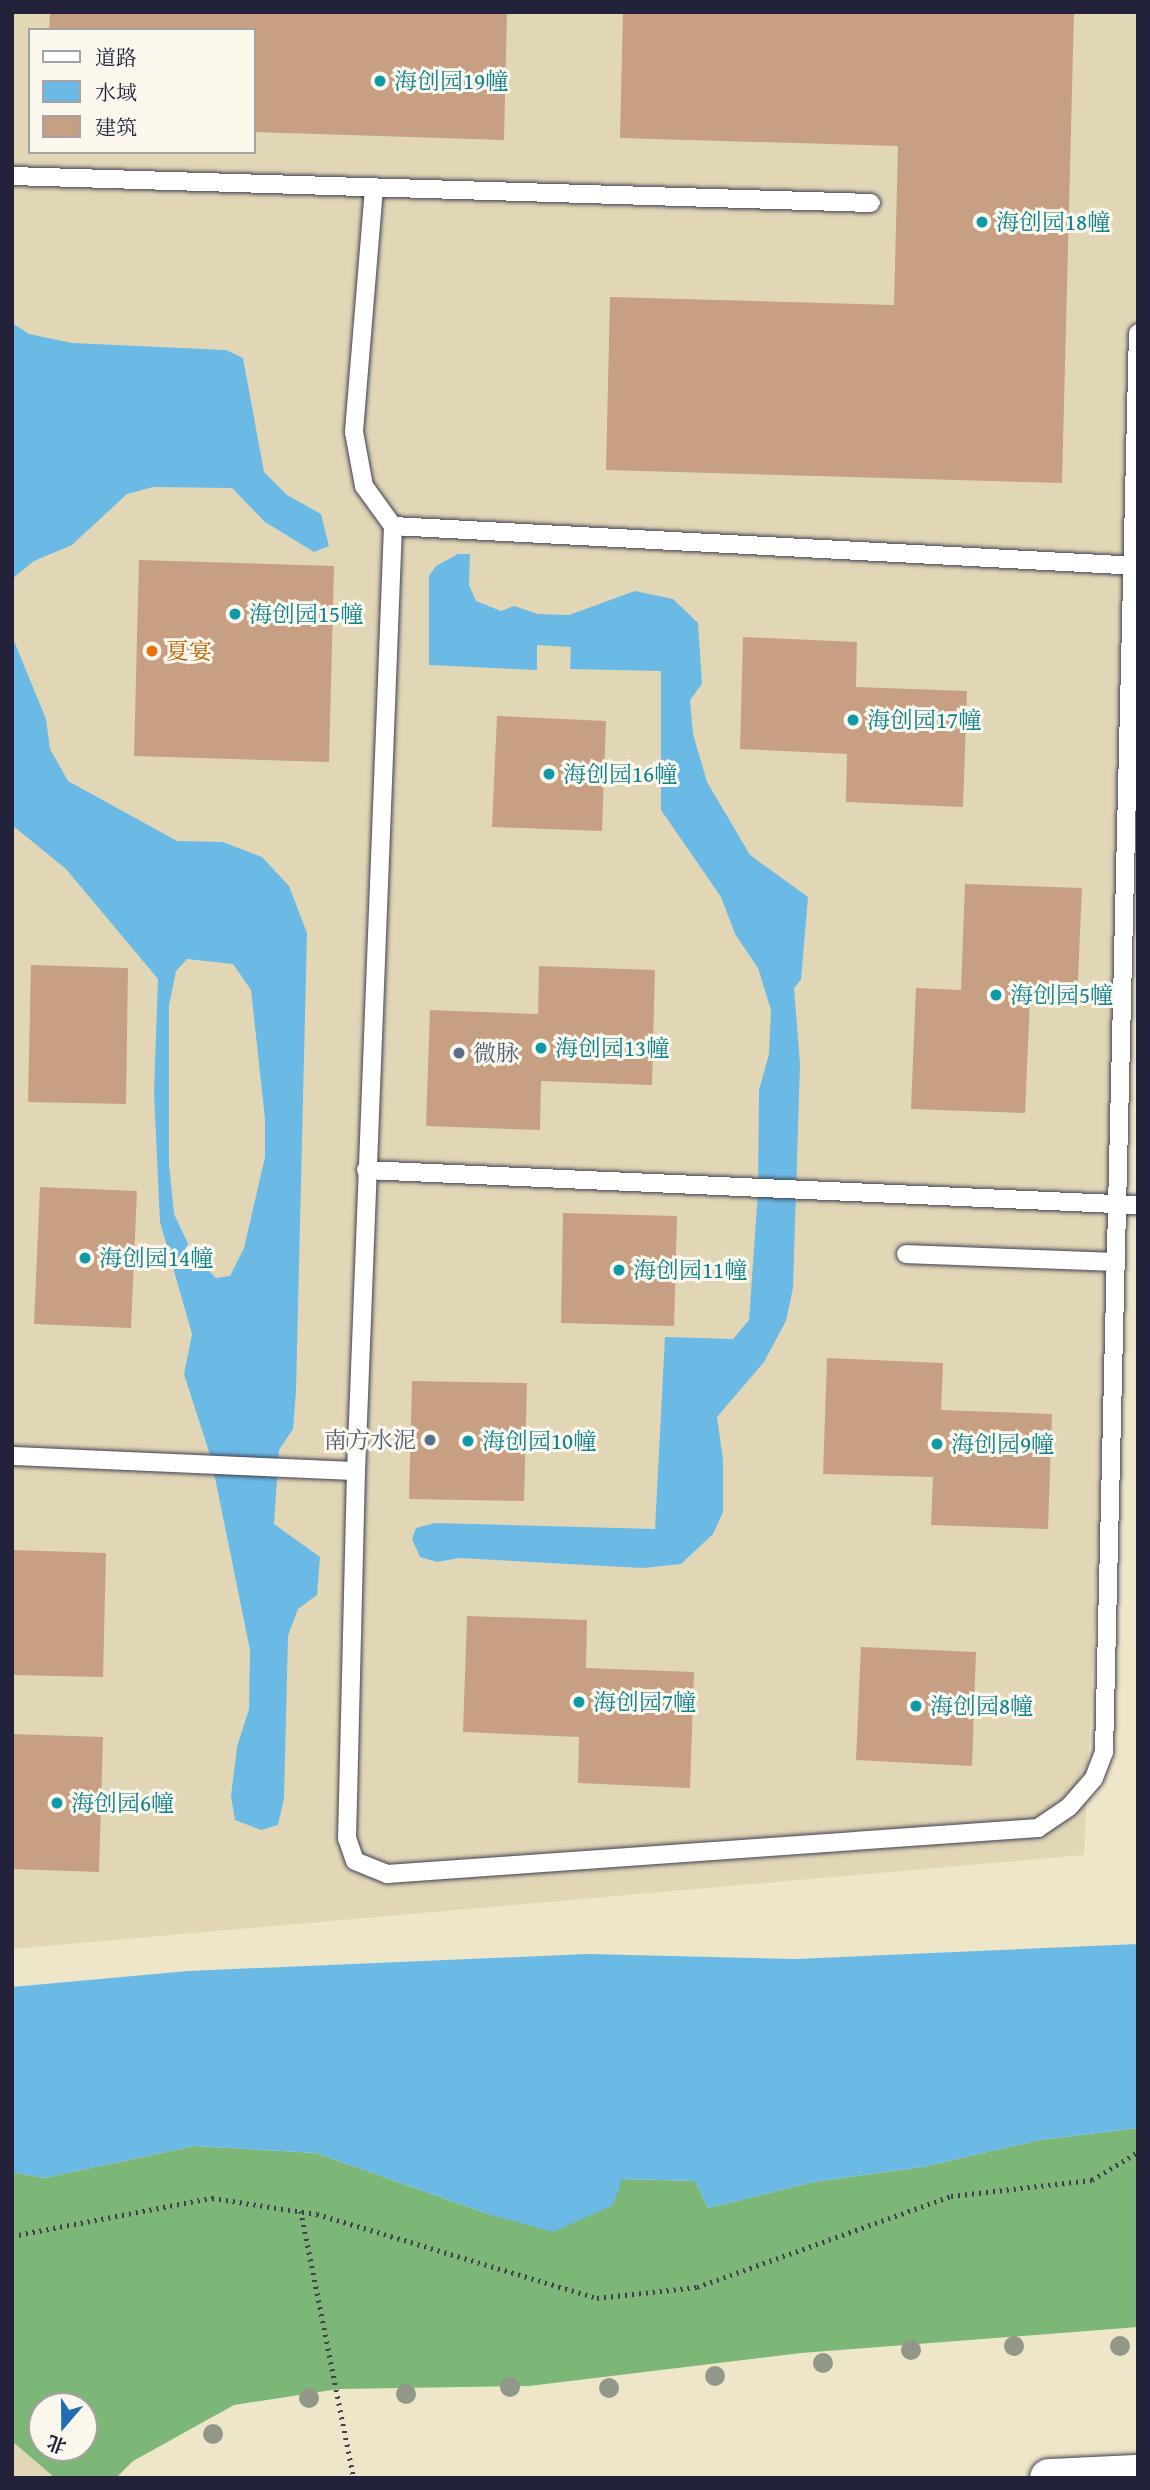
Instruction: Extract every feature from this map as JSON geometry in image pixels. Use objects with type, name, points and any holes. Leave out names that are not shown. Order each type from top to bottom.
[{"type":"street","points":[[1049,2478],[1138,2474]]},
{"type":"lane","points":[[12,176],[871,203]]},
{"type":"lane","points":[[374,188],[354,432],[364,486],[393,526],[366,1170],[347,1838],[355,1861],[387,1874],[1038,1828],[1069,1807],[1094,1777],[1104,1752],[1115,1204],[1134,565],[1138,333]]},
{"type":"lane","points":[[393,526],[1134,565]]},
{"type":"lane","points":[[366,1170],[1138,1205]]},
{"type":"lane","points":[[906,1254],[1114,1262]]},
{"type":"lane","points":[[12,1456],[356,1471]]},
{"type":"path","points":[[12,2236],[212,2198],[301,2211],[597,2298],[697,2287],[951,2196],[1092,2180],[1138,2152]]},
{"type":"path","points":[[301,2211],[354,2478]]},
{"type":"shaded area","points":[[12,12],[1138,12],[1138,653],[1084,1855],[12,1949]]},
{"type":"shaded area","points":[[12,2441],[28,2455],[28,2462],[36,2462],[55,2478],[12,2478]]},
{"type":"green space","points":[[1138,2128],[1138,2327],[801,2353],[529,2386],[338,2389],[234,2405],[133,2461],[116,2478],[55,2478],[36,2462],[98,2462],[98,2392],[28,2392],[28,2455],[12,2441],[12,2172],[44,2178],[194,2146],[316,2153],[488,2214],[622,2179],[695,2181],[708,2208],[813,2182],[922,2167],[1040,2140]]},
{"type":"water","points":[[12,323],[29,334],[72,343],[226,350],[243,358],[264,472],[287,495],[321,514],[329,546],[314,552],[265,522],[232,488],[153,487],[127,494],[72,545],[34,561],[12,579]]},
{"type":"water","points":[[458,554],[470,554],[469,585],[476,601],[501,611],[514,606],[538,614],[569,615],[635,591],[673,599],[698,623],[702,684],[690,700],[693,734],[707,782],[750,855],[808,897],[801,980],[794,988],[800,1064],[793,1288],[786,1321],[764,1362],[717,1417],[723,1460],[723,1512],[713,1534],[681,1564],[643,1568],[459,1558],[437,1562],[420,1557],[412,1539],[416,1528],[435,1523],[655,1529],[665,1337],[733,1339],[749,1320],[758,1192],[759,1090],[769,1054],[771,1010],[758,968],[735,934],[721,897],[661,810],[661,671],[570,669],[571,647],[537,645],[537,670],[429,665],[429,576],[436,566]]},
{"type":"water","points":[[12,636],[46,719],[50,749],[68,781],[177,841],[223,842],[262,857],[289,886],[307,933],[296,1391],[293,1429],[279,1450],[274,1524],[320,1557],[317,1595],[298,1609],[288,1636],[284,1798],[278,1825],[261,1830],[235,1820],[231,1796],[237,1747],[249,1709],[250,1650],[211,1458],[184,1374],[192,1334],[160,1222],[154,1092],[158,979],[66,869],[12,825]],"holes":[[[187,959],[233,964],[251,990],[265,1119],[265,1157],[244,1248],[230,1276],[216,1278],[194,1256],[174,1214],[169,1164],[169,1006],[176,971]]]},
{"type":"water","points":[[1138,1944],[1138,2128],[1040,2140],[922,2167],[813,2182],[708,2208],[695,2181],[622,2179],[613,2205],[553,2232],[488,2214],[316,2153],[194,2146],[44,2178],[12,2172],[12,1987],[188,1971],[588,1954],[796,1959]]},
{"type":"building","name":"海创园19幢","points":[[50,12],[507,12],[504,140],[256,132],[256,28],[49,28]]},
{"type":"building","name":"海创园18幢","points":[[623,12],[1074,12],[1062,483],[606,470],[610,297],[894,305],[898,146],[620,138]]},
{"type":"building","name":"海创园15幢","points":[[139,560],[334,566],[329,762],[134,756]]},
{"type":"building","name":"海创园17幢","points":[[743,637],[857,642],[856,687],[967,691],[963,807],[846,802],[847,754],[740,749]]},
{"type":"building","name":"海创园16幢","points":[[497,716],[606,721],[602,831],[492,827]]},
{"type":"building","name":"海创园5幢","points":[[965,884],[1082,888],[1077,1002],[1030,1000],[1025,1113],[911,1109],[916,988],[961,990]]},
{"type":"building","points":[[31,965],[128,968],[126,1104],[28,1102]]},
{"type":"building","name":"海创园13幢","points":[[539,966],[655,970],[652,1085],[541,1081],[540,1130],[426,1126],[430,1010],[538,1014]]},
{"type":"building","name":"海创园14幢","points":[[40,1187],[137,1191],[131,1328],[34,1324]]},
{"type":"building","name":"海创园11幢","points":[[563,1213],[677,1216],[674,1326],[561,1323]]},
{"type":"building","name":"海创园9幢","points":[[827,1358],[943,1363],[941,1410],[1052,1414],[1048,1529],[931,1525],[933,1477],[823,1474]]},
{"type":"building","name":"海创园10幢","points":[[412,1381],[527,1383],[524,1501],[409,1499]]},
{"type":"building","points":[[12,1550],[106,1553],[103,1677],[12,1675]]},
{"type":"building","name":"海创园7幢","points":[[467,1616],[587,1620],[586,1668],[694,1672],[690,1788],[578,1783],[579,1737],[463,1732]]},
{"type":"building","name":"海创园8幢","points":[[861,1647],[976,1652],[972,1766],[856,1760]]},
{"type":"building","name":"海创园6幢","points":[[12,1734],[103,1737],[99,1872],[12,1869]]},
{"type":"place","name":"海创园19幢","points":[[380,81]]},
{"type":"place","name":"海创园18幢","points":[[982,222]]},
{"type":"place","name":"海创园15幢","points":[[235,614]]},
{"type":"place","name":"夏宴","points":[[152,651]]},
{"type":"place","name":"海创园17幢","points":[[853,720]]},
{"type":"place","name":"海创园16幢","points":[[549,774]]},
{"type":"place","name":"海创园5幢","points":[[996,995]]},
{"type":"place","name":"海创园13幢","points":[[541,1048]]},
{"type":"place","name":"微脉","points":[[459,1053]]},
{"type":"place","name":"海创园14幢","points":[[85,1258]]},
{"type":"place","name":"海创园11幢","points":[[619,1270]]},
{"type":"place","name":"南方水泥","points":[[430,1440]]},
{"type":"place","name":"海创园10幢","points":[[468,1441]]},
{"type":"place","name":"海创园9幢","points":[[937,1444]]},
{"type":"place","name":"海创园7幢","points":[[579,1702]]},
{"type":"place","name":"海创园8幢","points":[[916,1706]]},
{"type":"place","name":"海创园6幢","points":[[57,1803]]}]
